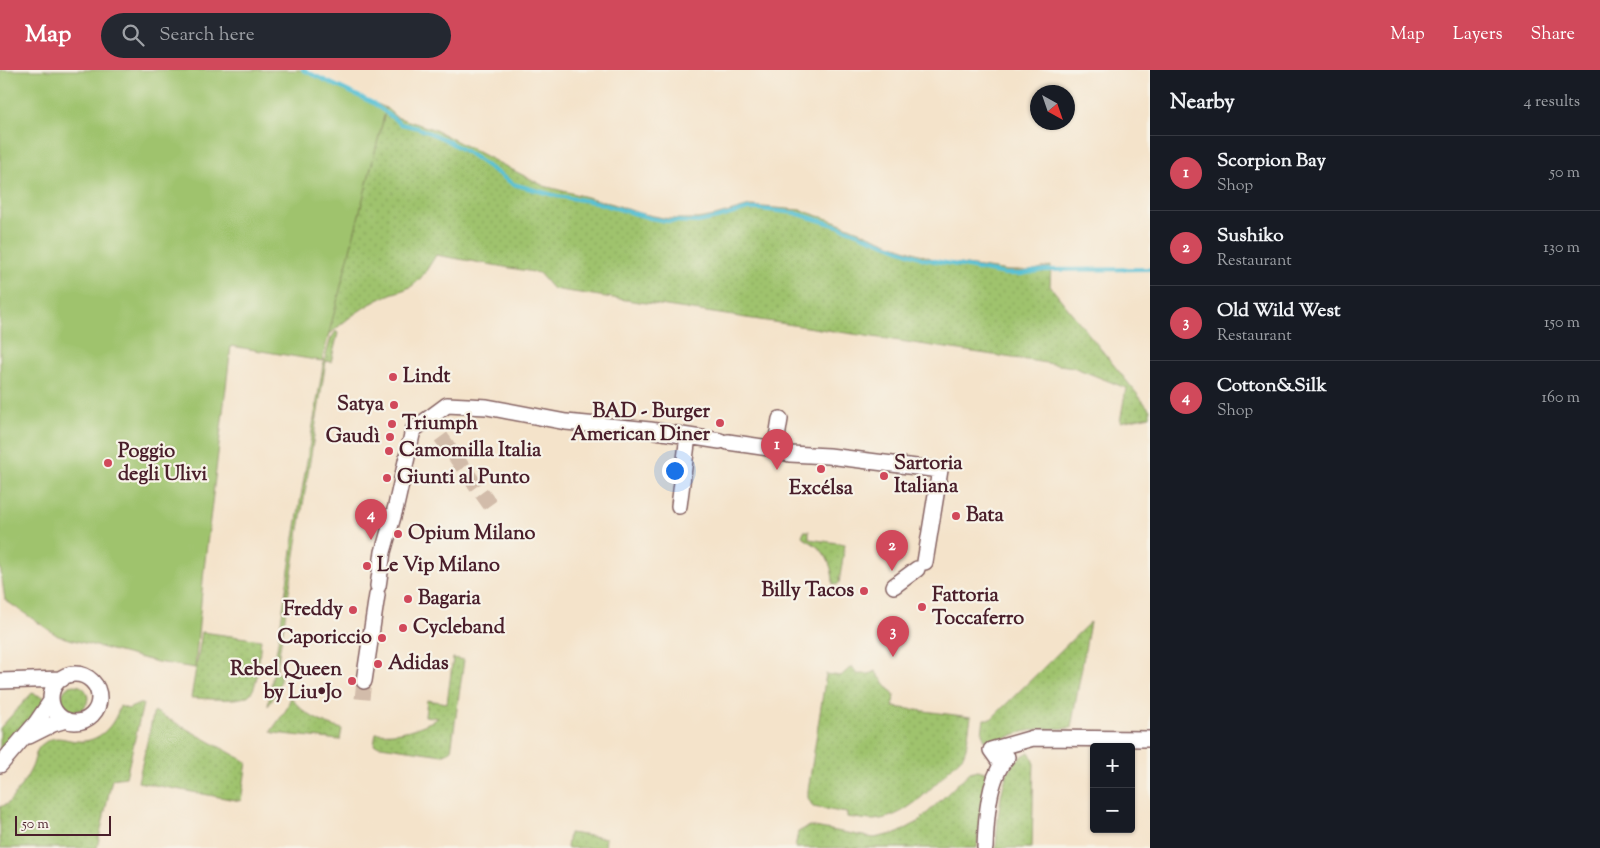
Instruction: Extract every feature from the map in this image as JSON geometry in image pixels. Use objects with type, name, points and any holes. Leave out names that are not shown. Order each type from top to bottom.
[{"type":"street","points":[[364,681],[383,552],[396,506],[413,430],[447,405],[487,407],[566,422],[650,430],[790,454],[829,456],[940,470],[921,566],[894,586]]},
{"type":"street","points":[[775,450],[780,418]]},
{"type":"street","points":[[679,506],[688,436]]},
{"type":"street","points":[[0,765],[51,700],[54,688],[62,679],[68,676],[82,676],[93,683],[98,694],[97,707],[90,717],[78,722],[66,720],[56,713],[51,700],[20,679]]},
{"type":"street","points":[[0,681],[62,679]]},
{"type":"street","points":[[18,744],[37,731],[66,720]]},
{"type":"street","points":[[985,848],[986,823],[994,781],[1001,764],[1019,747],[1034,738]]},
{"type":"street","points":[[1001,764],[991,750],[1034,738],[1150,739]]},
{"type":"green space","name":"Poggio degli Ulivi","points":[[0,70],[301,70],[386,108],[322,361],[231,346],[204,569],[195,668],[157,662],[58,636],[5,600],[0,565]]},
{"type":"green space","points":[[386,108],[396,117],[433,129],[544,186],[613,204],[639,213],[668,219],[697,219],[750,206],[800,210],[939,261],[1008,271],[1030,271],[1051,266],[1050,286],[1150,410],[1150,416],[1120,422],[1126,388],[1073,367],[553,289],[539,273],[436,255],[423,276],[412,286],[370,304],[328,336]]},
{"type":"green space","points":[[336,331],[338,333],[331,362],[326,361],[276,673],[281,674],[277,691],[268,706],[323,366],[330,340]]},
{"type":"green space","points":[[804,531],[809,531],[809,539],[845,544],[839,583],[837,585],[833,584],[831,567],[826,557],[820,549],[802,536]]},
{"type":"green space","points":[[1090,622],[1071,728],[1032,730],[998,741],[985,740],[982,733],[984,719],[991,719]]},
{"type":"green space","points":[[202,632],[261,640],[257,676],[250,694],[245,697],[231,699],[191,698]]},
{"type":"green space","points":[[453,658],[464,660],[451,751],[442,755],[374,745],[376,733],[393,733],[408,730],[438,718],[425,716],[427,700],[447,703]]},
{"type":"green space","points":[[852,666],[857,674],[869,674],[875,671],[894,695],[893,707],[971,717],[963,756],[912,805],[888,817],[874,820],[847,817],[847,813],[813,807],[808,798],[826,674],[841,676]]},
{"type":"green space","points":[[75,685],[84,689],[88,698],[84,707],[75,711],[66,707],[62,698],[66,689]]},
{"type":"green space","points":[[32,693],[43,697],[44,702],[0,758],[0,728]]},
{"type":"green space","points":[[291,697],[301,709],[314,718],[342,729],[340,740],[274,733],[271,731],[286,710]]},
{"type":"green space","points":[[143,704],[126,777],[112,779],[97,848],[0,848],[0,807],[7,804],[20,788],[33,766],[37,751],[41,745],[48,740],[56,738],[77,741],[92,739],[105,732],[114,720],[120,706],[128,709]]},
{"type":"green space","points":[[154,711],[247,762],[241,801],[138,782]]},
{"type":"green space","points":[[1029,752],[1034,761],[1032,848],[996,848],[1000,806],[1007,774],[1015,762]]},
{"type":"green space","points":[[978,770],[985,772],[988,778],[981,811],[977,848],[795,848],[798,832],[809,826],[874,838],[898,833],[918,822],[970,772]]},
{"type":"green space","points":[[569,833],[606,838],[605,848],[567,848]]},
{"type":"waterway","points":[[303,70],[373,103],[401,124],[418,128],[444,139],[470,154],[513,184],[557,196],[595,202],[650,218],[666,221],[698,222],[748,209],[760,209],[795,213],[838,226],[924,259],[1005,274],[1021,274],[1044,270],[1150,269]]},
{"type":"tunnel","points":[[441,437],[493,509]]},
{"type":"tunnel","points":[[362,699],[364,681]]},
{"type":"place","name":"Lindt","points":[[393,377]]},
{"type":"place","name":"Satya","points":[[394,405]]},
{"type":"place","name":"BAD - Burger American Diner","points":[[720,423]]},
{"type":"place","name":"Triumph","points":[[392,424]]},
{"type":"place","name":"Gaudì","points":[[390,437]]},
{"type":"place","name":"Camomilla Italia","points":[[389,451]]},
{"type":"place","name":"Poggio degli Ulivi","points":[[108,463]]},
{"type":"place","name":"Excélsa","points":[[821,469]]},
{"type":"place","name":"Scorpion Bay","points":[[777,470]]},
{"type":"place","name":"Sartoria Italiana","points":[[884,476]]},
{"type":"place","name":"Giunti al Punto","points":[[387,478]]},
{"type":"place","name":"Bata","points":[[956,516]]},
{"type":"place","name":"Opium Milano","points":[[398,534]]},
{"type":"place","name":"Cotton&Silk","points":[[371,540]]},
{"type":"place","name":"Le Vip Milano","points":[[367,566]]},
{"type":"place","name":"Sushiko","points":[[892,571]]},
{"type":"place","name":"Billy Tacos","points":[[864,591]]},
{"type":"place","name":"Bagaria","points":[[408,599]]},
{"type":"place","name":"Fattoria Toccaferro","points":[[922,607]]},
{"type":"place","name":"Freddy","points":[[353,610]]},
{"type":"place","name":"Cycleband","points":[[403,628]]},
{"type":"place","name":"Caporiccio","points":[[382,638]]},
{"type":"place","name":"Old Wild West","points":[[893,657]]},
{"type":"place","name":"Adidas","points":[[378,664]]},
{"type":"place","name":"Rebel Queen by Liu•Jo","points":[[352,681]]}]
